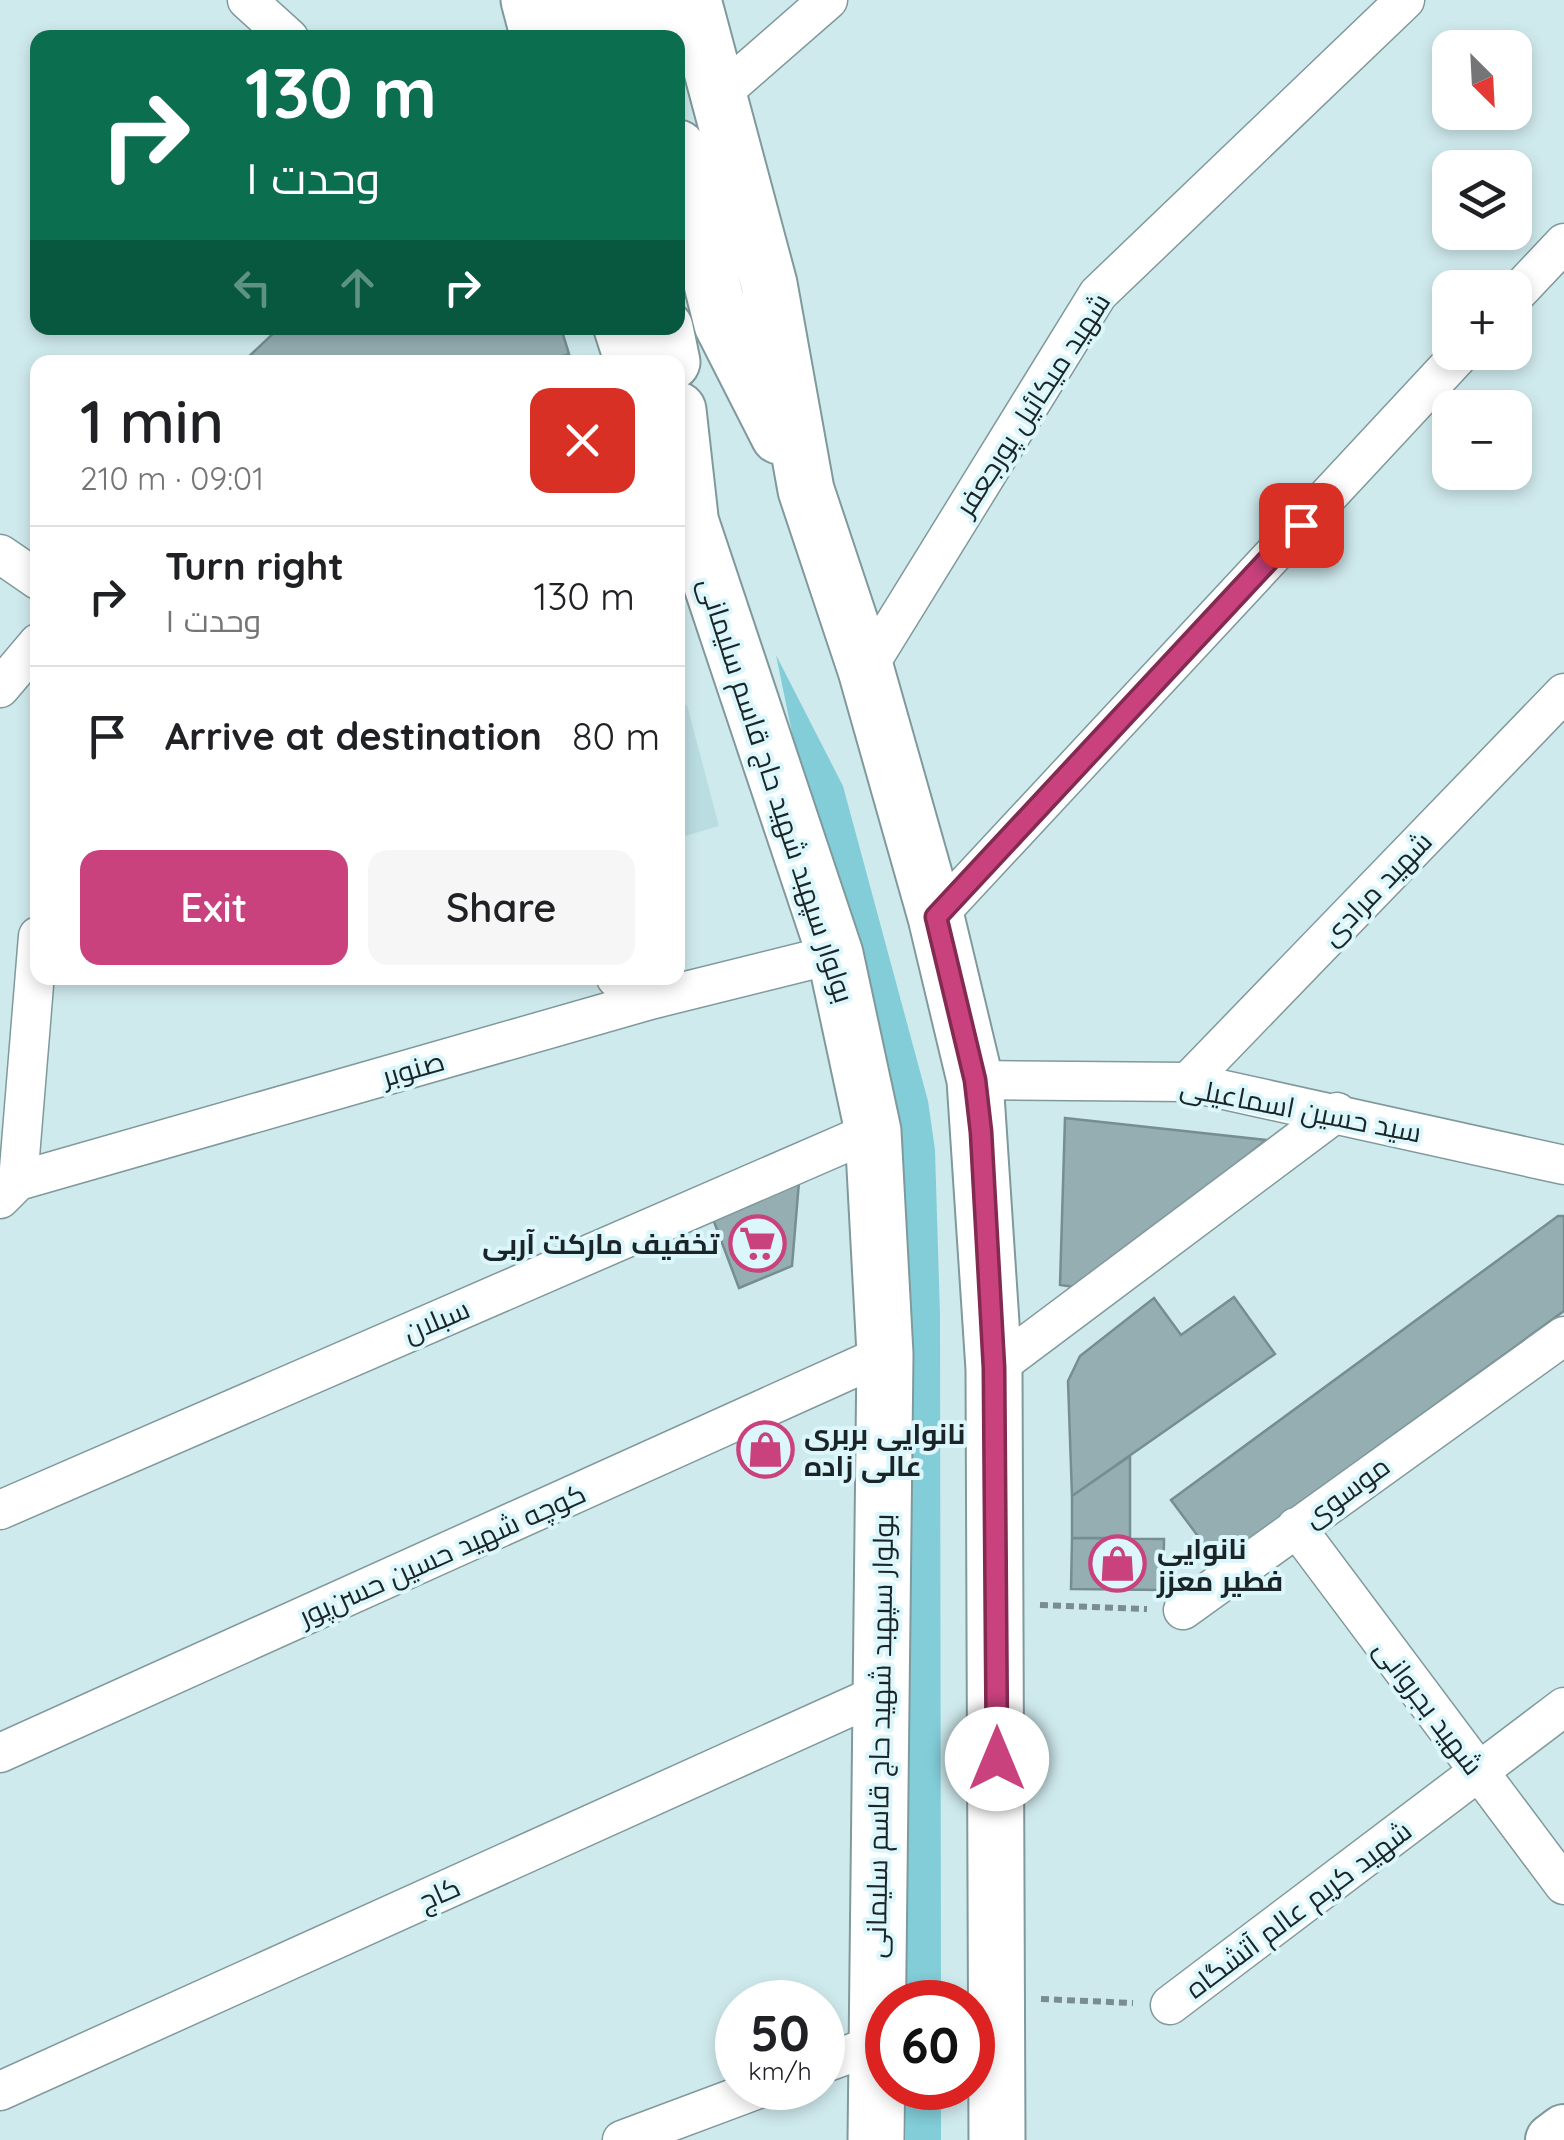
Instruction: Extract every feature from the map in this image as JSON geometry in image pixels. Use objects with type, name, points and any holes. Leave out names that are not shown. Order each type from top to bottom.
[{"type":"main road","points":[[529,0],[537,30]]},
{"type":"main road","points":[[584,0],[592,30]]},
{"type":"main road","points":[[640,0],[648,30]]},
{"type":"main road","points":[[692,0],[769,284],[806,490],[866,670],[936,917],[975,1080],[994,1368],[998,2140]]},
{"type":"main road","points":[[685,176],[722,324],[806,490]]},
{"type":"main road","name":"بولوار سپهبد شهید حاج قاسم سلیمانی","points":[[685,505],[835,954],[873,1131],[885,1354],[875,1980]]},
{"type":"main road","name":"بولوار سپهبد شهید حاج قاسم سلیمانی","points":[[875,2110],[876,2140]]},
{"type":"main road","points":[[1552,2140],[1564,2132]]},
{"type":"street","points":[[247,0],[279,30]]},
{"type":"street","points":[[718,96],[828,0]]},
{"type":"street","name":"شهید میکائیل پورجعفر","points":[[866,670],[1098,294],[1405,0]]},
{"type":"street","points":[[1532,277],[1564,243]]},
{"type":"street","points":[[936,917],[1445,370]]},
{"type":"street","points":[[0,554],[30,575]]},
{"type":"street","points":[[0,688],[30,652]]},
{"type":"street","name":"شهید مرادی","points":[[1188,1082],[1564,693]]},
{"type":"street","name":"صنوبر","points":[[9,1190],[650,1000],[835,954]]},
{"type":"street","points":[[9,1190],[32,985]]},
{"type":"street","points":[[627,985],[650,1000]]},
{"type":"street","name":"سید حسین اسماعیلی","points":[[975,1080],[1188,1082],[1337,1112],[1564,1166]]},
{"type":"street","points":[[994,1368],[1337,1112]]},
{"type":"street","name":"سبلان","points":[[0,1510],[873,1131]]},
{"type":"street","name":"موسوی","points":[[1183,1610],[1564,1336]]},
{"type":"street","name":"کوچه شهید حسین حسن‌پور","points":[[0,1754],[885,1354]]},
{"type":"street","name":"شهید بجروانی","points":[[1296,1527],[1564,1885]]},
{"type":"street","name":"کاج","points":[[0,2091],[878,1694]]},
{"type":"street","name":"شهید کریم عالم آتشگاه","points":[[1170,2005],[1564,1708]]},
{"type":"street","points":[[622,2140],[715,2105]]},
{"type":"path","points":[[997,1601],[1183,1610]]},
{"type":"path","name":"شهید کریم عالم آتشگاه","points":[[997,1996],[1170,2005]]},
{"type":"shaded area","points":[[776,655],[843,786],[928,1101],[935,1150],[940,1315],[941,1980],[906,1980],[904,1170],[874,1033],[808,811]]},
{"type":"shaded area","points":[[685,705],[719,826],[685,836]]},
{"type":"shaded area","points":[[906,2110],[941,2110],[941,2140],[906,2140]]},
{"type":"building","points":[[272,335],[563,335],[569,354],[566,355],[250,355]]},
{"type":"building","points":[[1065,1118],[1266,1140],[1087,1289],[1060,1285]]},
{"type":"building","name":"تخفیف مارکت آربی","points":[[799,1182],[792,1266],[739,1288],[713,1219]]},
{"type":"building","points":[[1558,1216],[1564,1216],[1564,1311],[1218,1563],[1171,1500]]},
{"type":"building","points":[[1234,1297],[1275,1354],[1072,1496],[1068,1381],[1080,1356],[1154,1298],[1181,1335]]},
{"type":"building","points":[[1130,1456],[1130,1538],[1072,1538],[1072,1496]]},
{"type":"building","name":"نانوایی فطیر معزز","points":[[1072,1538],[1164,1539],[1163,1590],[1071,1589]]},
{"type":"place","name":"تخفیف مارکت آربی","points":[[758,1243]]},
{"type":"place","name":"نانوایی بربری عالی زاده","points":[[765,1449]]},
{"type":"place","name":"نانوایی فطیر معزز","points":[[1118,1564]]},
{"type":"route","points":[[997,1759],[994,1368],[981,1132],[975,1080],[936,917],[1301,525]]}]
